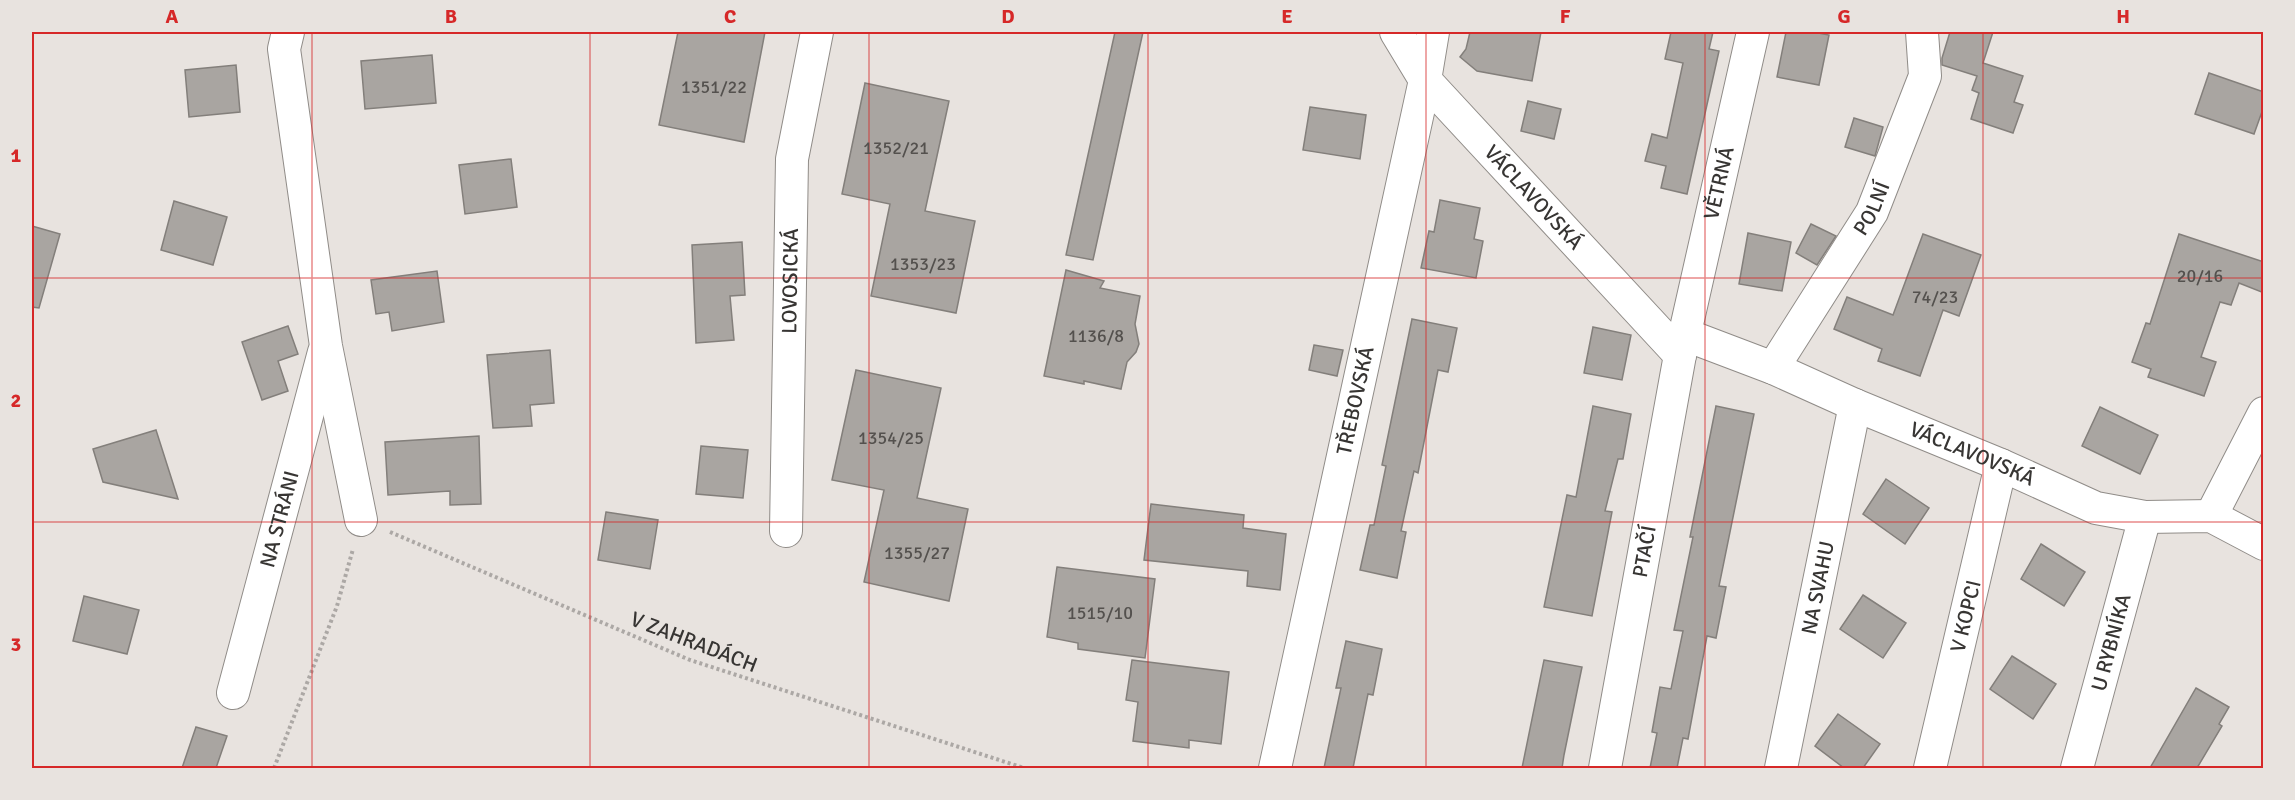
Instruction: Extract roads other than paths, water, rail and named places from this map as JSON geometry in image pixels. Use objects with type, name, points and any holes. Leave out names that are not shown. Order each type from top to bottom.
[{"type":"street","name":"NA STRÁNI","points":[[288,32],[284,49],[326,346],[362,520]]},
{"type":"street","name":"LOVOSICKÁ","points":[[786,531],[792,159],[818,32]]},
{"type":"street","name":"VÁCLAVOVSKÁ","points":[[1396,32],[1425,80],[1683,345],[1773,368],[2096,508],[2145,517],[2211,516],[2264,544]]},
{"type":"street","name":"TŘEBOVSKÁ","points":[[1275,768],[1425,80],[1433,32]]},
{"type":"street","name":"VĚTRNÁ","points":[[1683,345],[1753,32]]},
{"type":"street","name":"POLNÍ","points":[[1773,368],[1872,212],[1925,76],[1922,32]]},
{"type":"street","name":"PTAČÍ","points":[[1605,768],[1683,345]]},
{"type":"street","name":"NA STRÁNI","points":[[233,693],[326,346]]},
{"type":"street","name":"NA SVAHU","points":[[1781,768],[1855,405]]},
{"type":"street","points":[[2211,516],[2264,413]]},
{"type":"street","name":"V KOPCI","points":[[1930,768],[2001,465]]},
{"type":"street","name":"U RYBNÍKA","points":[[2077,768],[2145,517]]}]
